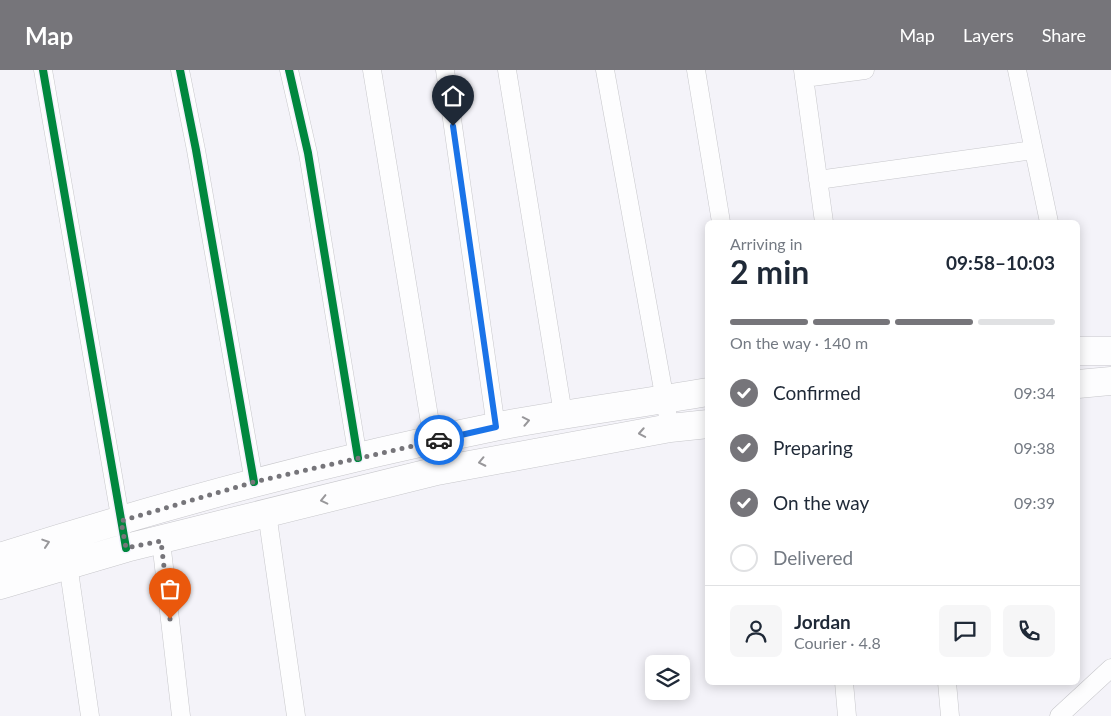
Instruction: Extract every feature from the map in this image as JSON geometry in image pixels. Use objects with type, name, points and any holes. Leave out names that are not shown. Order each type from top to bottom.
[{"type":"highway","points":[[1080,350],[1111,351]]},
{"type":"highway","points":[[0,558],[254,482],[496,427],[563,414],[705,392]]},
{"type":"highway","points":[[0,585],[126,548],[499,458],[670,428],[705,424]]},
{"type":"street","points":[[42,70],[126,548]]},
{"type":"street","points":[[180,70],[196,150],[254,482]]},
{"type":"street","points":[[289,70],[308,153],[358,458]]},
{"type":"street","points":[[372,70],[433,442]]},
{"type":"street","points":[[445,70],[496,427]]},
{"type":"street","points":[[507,70],[563,414]]},
{"type":"street","points":[[605,70],[670,428]]},
{"type":"street","points":[[696,70],[720,220]]},
{"type":"street","points":[[824,220],[804,74],[865,70]]},
{"type":"street","points":[[1017,70],[1050,220]]},
{"type":"street","points":[[818,180],[1033,150]]},
{"type":"street","points":[[1080,354],[1094,382]]},
{"type":"street","points":[[267,513],[288,647],[296,716]]},
{"type":"street","points":[[161,541],[181,716]]},
{"type":"street","points":[[68,564],[90,716]]},
{"type":"street","points":[[1059,716],[1111,668]]},
{"type":"street","points":[[844,685],[847,716]]},
{"type":"street","points":[[947,685],[950,716]]},
{"type":"cycle path","points":[[43,70],[126,548]]},
{"type":"cycle path","points":[[180,70],[196,150],[254,482]]},
{"type":"cycle path","points":[[289,70],[308,153],[358,458]]},
{"type":"way so far","points":[[170,619],[161,541],[126,548],[121,521],[254,482],[439,440]]},
{"type":"route","points":[[439,440],[496,427],[453,126]]}]
